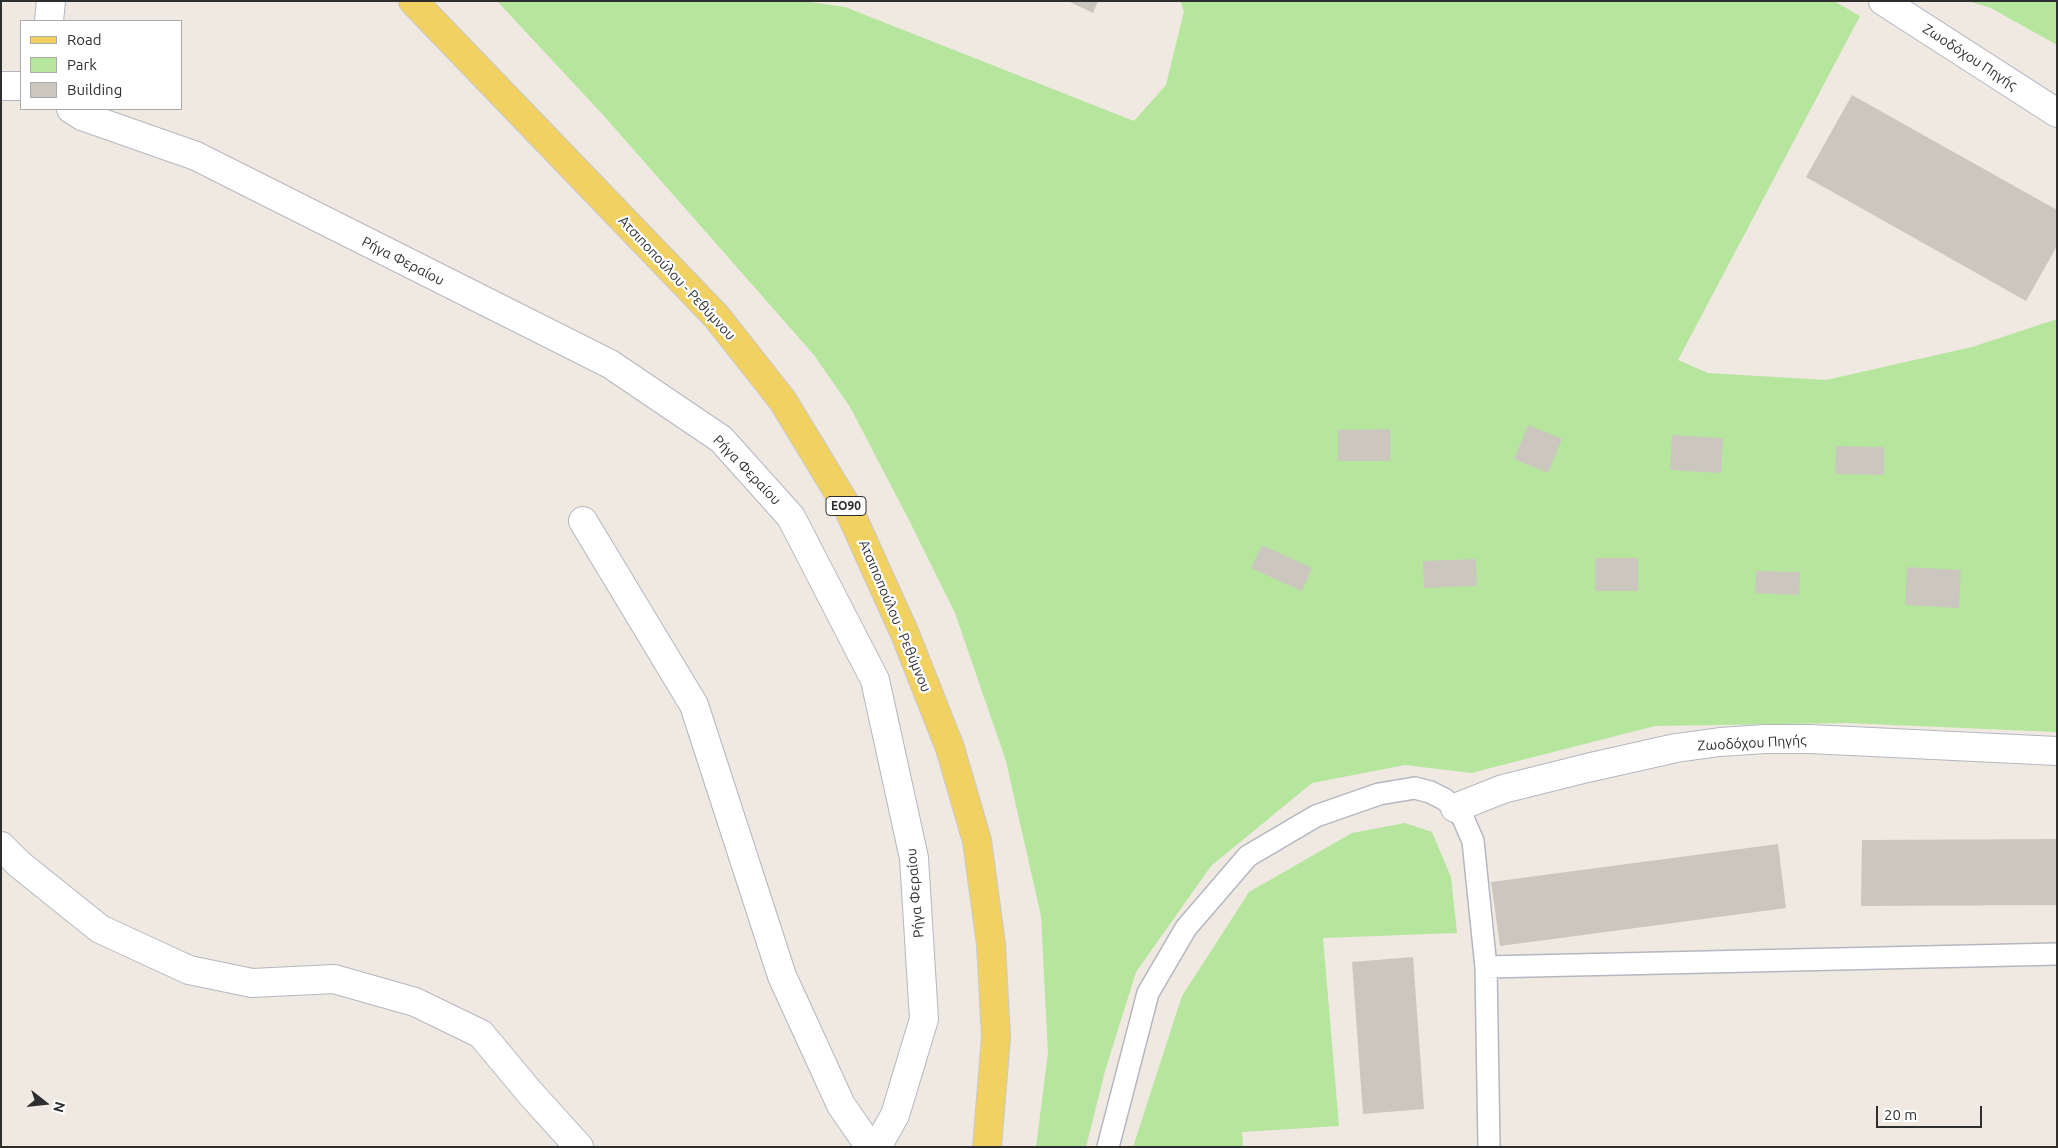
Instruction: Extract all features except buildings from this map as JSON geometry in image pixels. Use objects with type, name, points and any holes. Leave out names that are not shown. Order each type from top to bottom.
[{"type":"main road","name":"Ατσιποπούλου - Ρεθύμνου","points":[[413,1],[716,316],[783,400],[849,510],[905,634],[950,748],[977,842],[991,944],[996,1037],[987,1147]]},
{"type":"street","points":[[49,20],[51,1]]},
{"type":"street","name":"Ζωοδόχου Πηγής","points":[[1883,1],[2057,113]]},
{"type":"street","points":[[1,86],[20,86]]},
{"type":"street","name":"Ρήγα Φεραίου","points":[[76,112],[196,156],[610,364],[720,439],[791,517],[875,680],[914,858],[924,1019],[895,1116],[877,1147]]},
{"type":"street","points":[[583,520],[694,705],[782,976],[841,1105],[870,1147]]},
{"type":"street","name":"Ζωοδόχου Πηγής","points":[[1455,808],[1503,789],[1587,768],[1676,748],[1720,742],[1810,739],[2057,752]]},
{"type":"street","points":[[1,846],[19,864],[100,928],[190,970],[252,982],[334,979],[415,1002],[481,1034],[580,1147]]},
{"type":"lane","points":[[1108,1147],[1148,994],[1186,928],[1248,856],[1316,816],[1379,794],[1415,788],[1430,792],[1444,799],[1455,808],[1464,818],[1473,841],[1486,967],[1489,1147]]},
{"type":"lane","points":[[1486,967],[2057,954]]},
{"type":"green space","points":[[497,1],[803,1],[845,7],[1134,121],[1166,85],[1184,11],[1180,1],[1834,1],[1860,16],[1678,360],[1708,373],[1826,380],[1972,347],[2057,319],[2057,732],[1846,723],[1655,726],[1471,773],[1405,765],[1312,783],[1211,866],[1136,972],[1105,1071],[1086,1147],[1036,1147],[1048,1053],[1041,916],[1006,761],[955,613],[850,407],[814,355],[604,116]]},
{"type":"green space","points":[[1968,1],[2057,1],[2057,45],[1991,8]]},
{"type":"green space","points":[[1405,823],[1432,832],[1451,877],[1457,933],[1323,938],[1339,1126],[1242,1132],[1243,1147],[1133,1147],[1182,996],[1249,892],[1352,833]]}]
